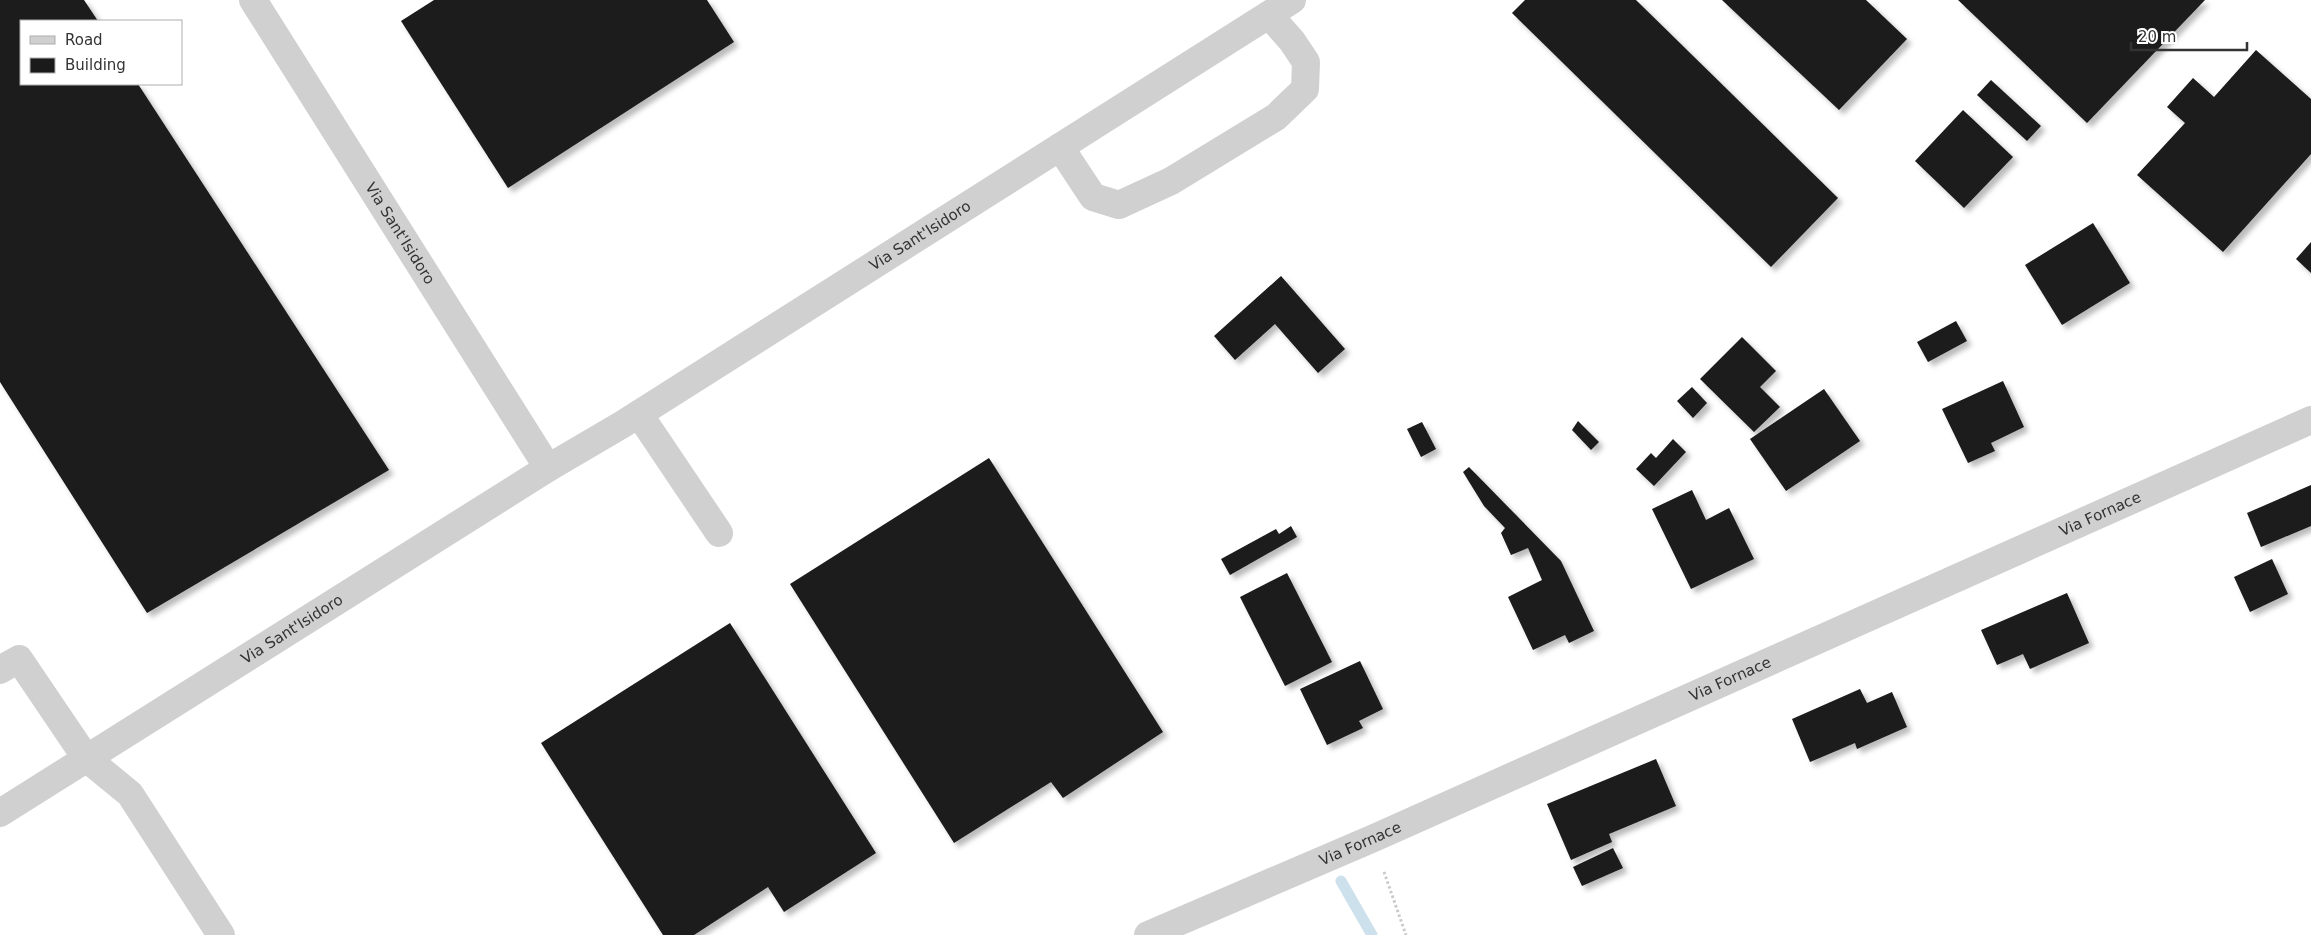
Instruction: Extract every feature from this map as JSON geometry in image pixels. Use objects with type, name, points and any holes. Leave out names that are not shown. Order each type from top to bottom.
[{"type":"street","name":"Via Sant'Isidoro","points":[[253,0],[548,468]]},
{"type":"street","name":"Via Sant'Isidoro","points":[[0,813],[548,468],[639,414],[1292,0]]},
{"type":"street","points":[[1060,146],[1093,197],[1119,205],[1171,180],[1276,117],[1304,89],[1306,62],[1292,41],[1269,15]]},
{"type":"street","points":[[639,414],[719,533]]},
{"type":"street","name":"Via Fornace","points":[[1148,935],[1374,838],[2311,420]]},
{"type":"street","points":[[0,670],[19,659],[86,758],[130,794],[221,935]]},
{"type":"path","points":[[1374,838],[1406,935]]},
{"type":"building","points":[[0,0],[84,0],[97,20],[20,20],[20,85],[139,85],[389,470],[147,613],[0,382]]},
{"type":"building","points":[[434,0],[707,0],[734,42],[508,188],[401,21]]},
{"type":"building","points":[[1525,0],[1636,0],[1838,198],[1771,267],[1512,13]]},
{"type":"building","points":[[1722,0],[1866,0],[1907,39],[1839,110]]},
{"type":"building","points":[[1958,0],[2205,0],[2087,123]]},
{"type":"building","points":[[2256,50],[2311,99],[2311,154],[2223,252],[2137,175],[2185,123],[2167,107],[2193,78],[2214,97]]},
{"type":"building","points":[[1991,80],[2041,126],[2027,141],[1977,95]]},
{"type":"building","points":[[1963,110],[2013,157],[1964,208],[1915,161]]},
{"type":"building","points":[[2093,223],[2130,283],[2062,325],[2025,265]]},
{"type":"building","points":[[2311,242],[2311,273],[2296,259]]},
{"type":"building","points":[[1281,276],[1345,349],[1318,373],[1275,324],[1235,360],[1214,336]]},
{"type":"building","points":[[1956,321],[1967,341],[1928,362],[1917,342]]},
{"type":"building","points":[[1742,337],[1776,371],[1760,387],[1780,407],[1754,432],[1700,379]]},
{"type":"building","points":[[2003,381],[2024,427],[1991,443],[1995,451],[1968,463],[1942,409]]},
{"type":"building","points":[[1692,387],[1707,403],[1693,418],[1677,401]]},
{"type":"building","points":[[1824,389],[1860,441],[1786,491],[1750,439]]},
{"type":"building","points":[[1578,421],[1599,442],[1591,450],[1572,430]]},
{"type":"building","points":[[1422,422],[1436,449],[1421,457],[1407,429]]},
{"type":"building","points":[[1673,439],[1686,452],[1654,486],[1636,469],[1651,453],[1656,458]]},
{"type":"building","points":[[989,458],[1163,732],[1063,798],[1051,782],[954,843],[790,584]]},
{"type":"building","points":[[1469,467],[1561,561],[1594,631],[1569,643],[1565,635],[1533,650],[1508,597],[1542,580],[1528,548],[1511,555],[1501,533],[1505,528],[1484,506],[1463,472]]},
{"type":"building","points":[[2311,485],[2311,526],[2261,547],[2247,513]]},
{"type":"building","points":[[1692,490],[1706,520],[1729,508],[1754,559],[1691,589],[1652,509]]},
{"type":"building","points":[[1291,526],[1297,537],[1230,575],[1221,559],[1276,529],[1279,534]]},
{"type":"building","points":[[2272,559],[2288,594],[2250,612],[2234,577]]},
{"type":"building","points":[[1287,573],[1332,662],[1285,686],[1240,597]]},
{"type":"building","points":[[2067,593],[2089,643],[2030,669],[2023,654],[1997,665],[1981,630]]},
{"type":"building","points":[[730,623],[876,853],[784,912],[768,887],[694,935],[663,935],[541,743]]},
{"type":"building","points":[[1360,661],[1383,709],[1359,721],[1363,728],[1327,745],[1300,689]]},
{"type":"building","points":[[1860,689],[1867,703],[1892,692],[1907,727],[1857,749],[1855,743],[1810,762],[1792,719]]},
{"type":"building","points":[[1656,759],[1676,806],[1609,834],[1612,842],[1571,860],[1547,804]]},
{"type":"building","points":[[1613,848],[1623,868],[1582,886],[1573,867]]},
{"type":"waterway","points":[[1341,881],[1372,935]]}]
